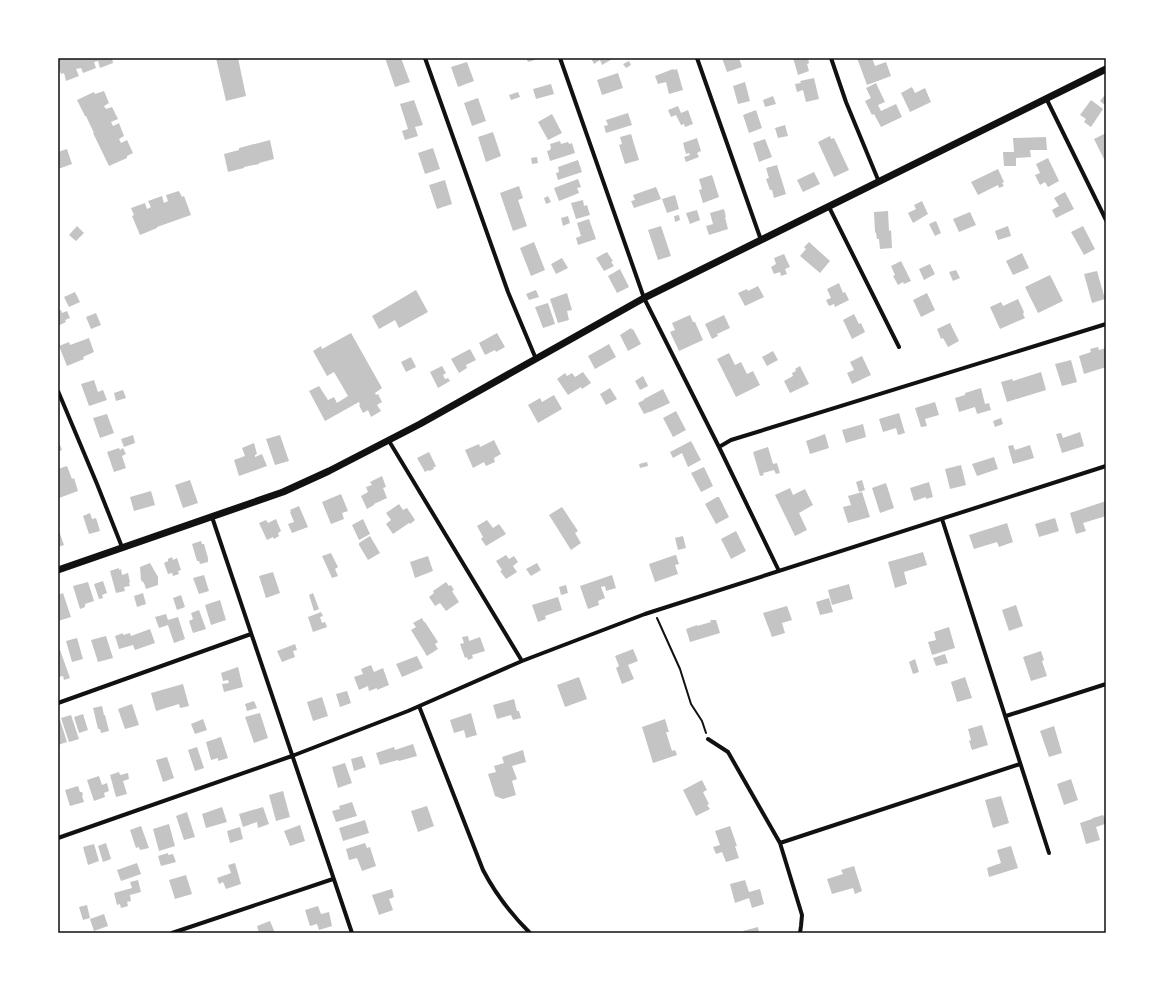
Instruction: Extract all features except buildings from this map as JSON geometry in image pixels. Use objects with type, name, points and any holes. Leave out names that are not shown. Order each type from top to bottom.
[{"type":"street","points":[[425,58],[508,292],[536,359]]},
{"type":"street","points":[[560,58],[644,298],[779,571]]},
{"type":"street","points":[[697,58],[762,240]]},
{"type":"street","points":[[832,58],[846,102],[879,182]]},
{"type":"street","points":[[58,570],[283,492],[329,471],[389,441],[644,298],[1106,69]]},
{"type":"street","points":[[1046,98],[1106,220]]},
{"type":"street","points":[[829,207],[899,347]]},
{"type":"street","points":[[719,447],[731,440],[1106,324]]},
{"type":"street","points":[[58,392],[122,547]]},
{"type":"street","points":[[389,441],[522,661]]},
{"type":"street","points":[[58,838],[292,756],[419,706],[522,661],[654,612],[1106,466]]},
{"type":"street","points":[[212,517],[352,933]]},
{"type":"street","points":[[942,519],[1049,853]]},
{"type":"street","points":[[58,703],[251,634]]},
{"type":"street","points":[[1006,716],[1106,684]]},
{"type":"street","points":[[419,706],[483,870],[502,902],[530,933]]},
{"type":"street","points":[[708,739],[728,752],[780,843],[802,915],[800,933]]},
{"type":"street","points":[[780,843],[1020,764]]},
{"type":"street","points":[[172,933],[333,879]]},
{"type":"path","points":[[654,612],[680,669],[691,704],[702,721],[708,739]]}]
